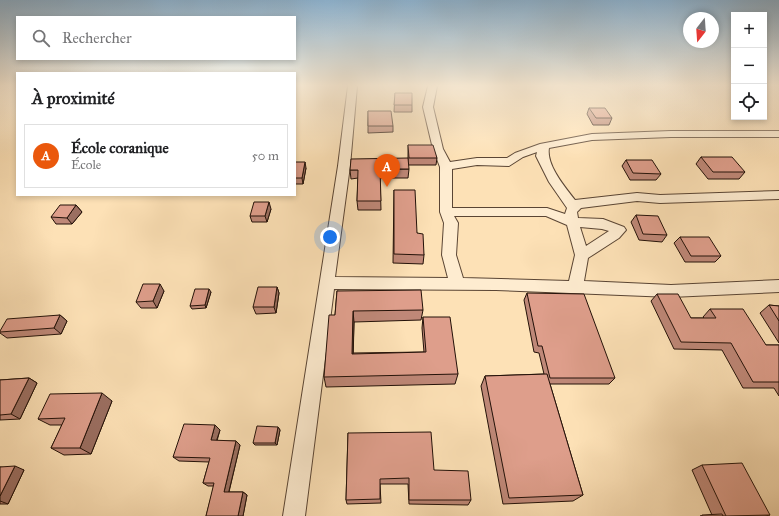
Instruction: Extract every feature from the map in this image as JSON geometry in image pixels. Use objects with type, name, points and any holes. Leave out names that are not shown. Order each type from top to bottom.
[{"type":"street","points":[[294,516],[328,283],[344,166],[350,110]]},
{"type":"street","points":[[429,110],[438,149],[446,167],[446,212],[451,223],[449,255],[457,284]]},
{"type":"street","points":[[446,167],[470,162],[493,160],[509,162],[519,155],[544,146],[600,137],[671,134],[779,134]]},
{"type":"street","points":[[544,146],[542,156],[545,163],[555,182],[574,208]]},
{"type":"street","points":[[575,287],[582,255],[571,212],[577,204],[638,197],[660,199],[779,195]]},
{"type":"street","points":[[446,212],[547,212],[573,222],[603,224],[619,230],[614,235],[582,255]]},
{"type":"street","points":[[328,283],[457,284],[671,291],[779,286]]},
{"type":"building","points":[[590,110],[606,110],[612,118],[596,118]]},
{"type":"building","points":[[368,111],[391,111],[393,126],[368,126]]},
{"type":"building","points":[[408,145],[433,145],[437,158],[409,158]]},
{"type":"building","points":[[701,157],[732,157],[745,172],[713,172]]},
{"type":"building","points":[[408,158],[409,169],[380,169],[381,201],[357,201],[358,170],[350,170],[351,159]]},
{"type":"building","points":[[626,160],[652,160],[661,174],[633,173]]},
{"type":"building","points":[[296,162],[305,162],[302,178],[296,178]]},
{"type":"building","points":[[394,190],[415,190],[417,233],[423,234],[424,255],[394,254]]},
{"type":"building","points":[[254,202],[269,202],[265,216],[250,216]]},
{"type":"building","points":[[60,205],[76,205],[67,218],[51,217]]},
{"type":"building","points":[[636,215],[658,216],[667,235],[643,234]]},
{"type":"building","points":[[680,237],[709,237],[721,256],[691,256]]},
{"type":"building","points":[[143,284],[160,284],[153,301],[136,302]]},
{"type":"building","points":[[258,287],[277,287],[274,307],[253,307]]},
{"type":"building","points":[[195,289],[209,289],[205,305],[190,306]]},
{"type":"building","points":[[421,290],[423,310],[353,311],[352,354],[426,352],[423,317],[450,317],[458,374],[324,377],[329,315],[335,315],[337,291]]},
{"type":"building","points":[[527,293],[584,294],[615,378],[550,378],[542,346],[538,346]]},
{"type":"building","points":[[657,294],[678,294],[691,318],[716,318],[710,309],[743,309],[766,345],[779,345],[779,382],[753,382],[731,343],[681,342]]},
{"type":"building","points":[[769,305],[779,306],[779,321]]},
{"type":"building","points":[[60,315],[54,328],[0,332],[7,319]]},
{"type":"building","points":[[547,374],[583,495],[509,498],[485,376]]},
{"type":"building","points":[[29,378],[11,414],[0,415],[0,380]]},
{"type":"building","points":[[102,393],[80,448],[51,448],[65,418],[38,419],[50,394]]},
{"type":"building","points":[[184,424],[215,425],[211,440],[236,441],[224,492],[243,492],[238,516],[206,516],[214,483],[203,483],[210,458],[173,457]]},
{"type":"building","points":[[257,426],[278,427],[275,443],[253,443]]},
{"type":"building","points":[[431,432],[434,470],[468,471],[471,500],[409,500],[409,478],[380,479],[380,499],[346,500],[348,433]]},
{"type":"building","points":[[742,463],[770,515],[726,516],[702,465]]},
{"type":"building","points":[[15,466],[0,496],[0,467]]},
{"type":"building","points":[[722,514],[723,516],[702,516],[702,515]]},
{"type":"place","name":"École coranique","points":[[387,187]]}]
